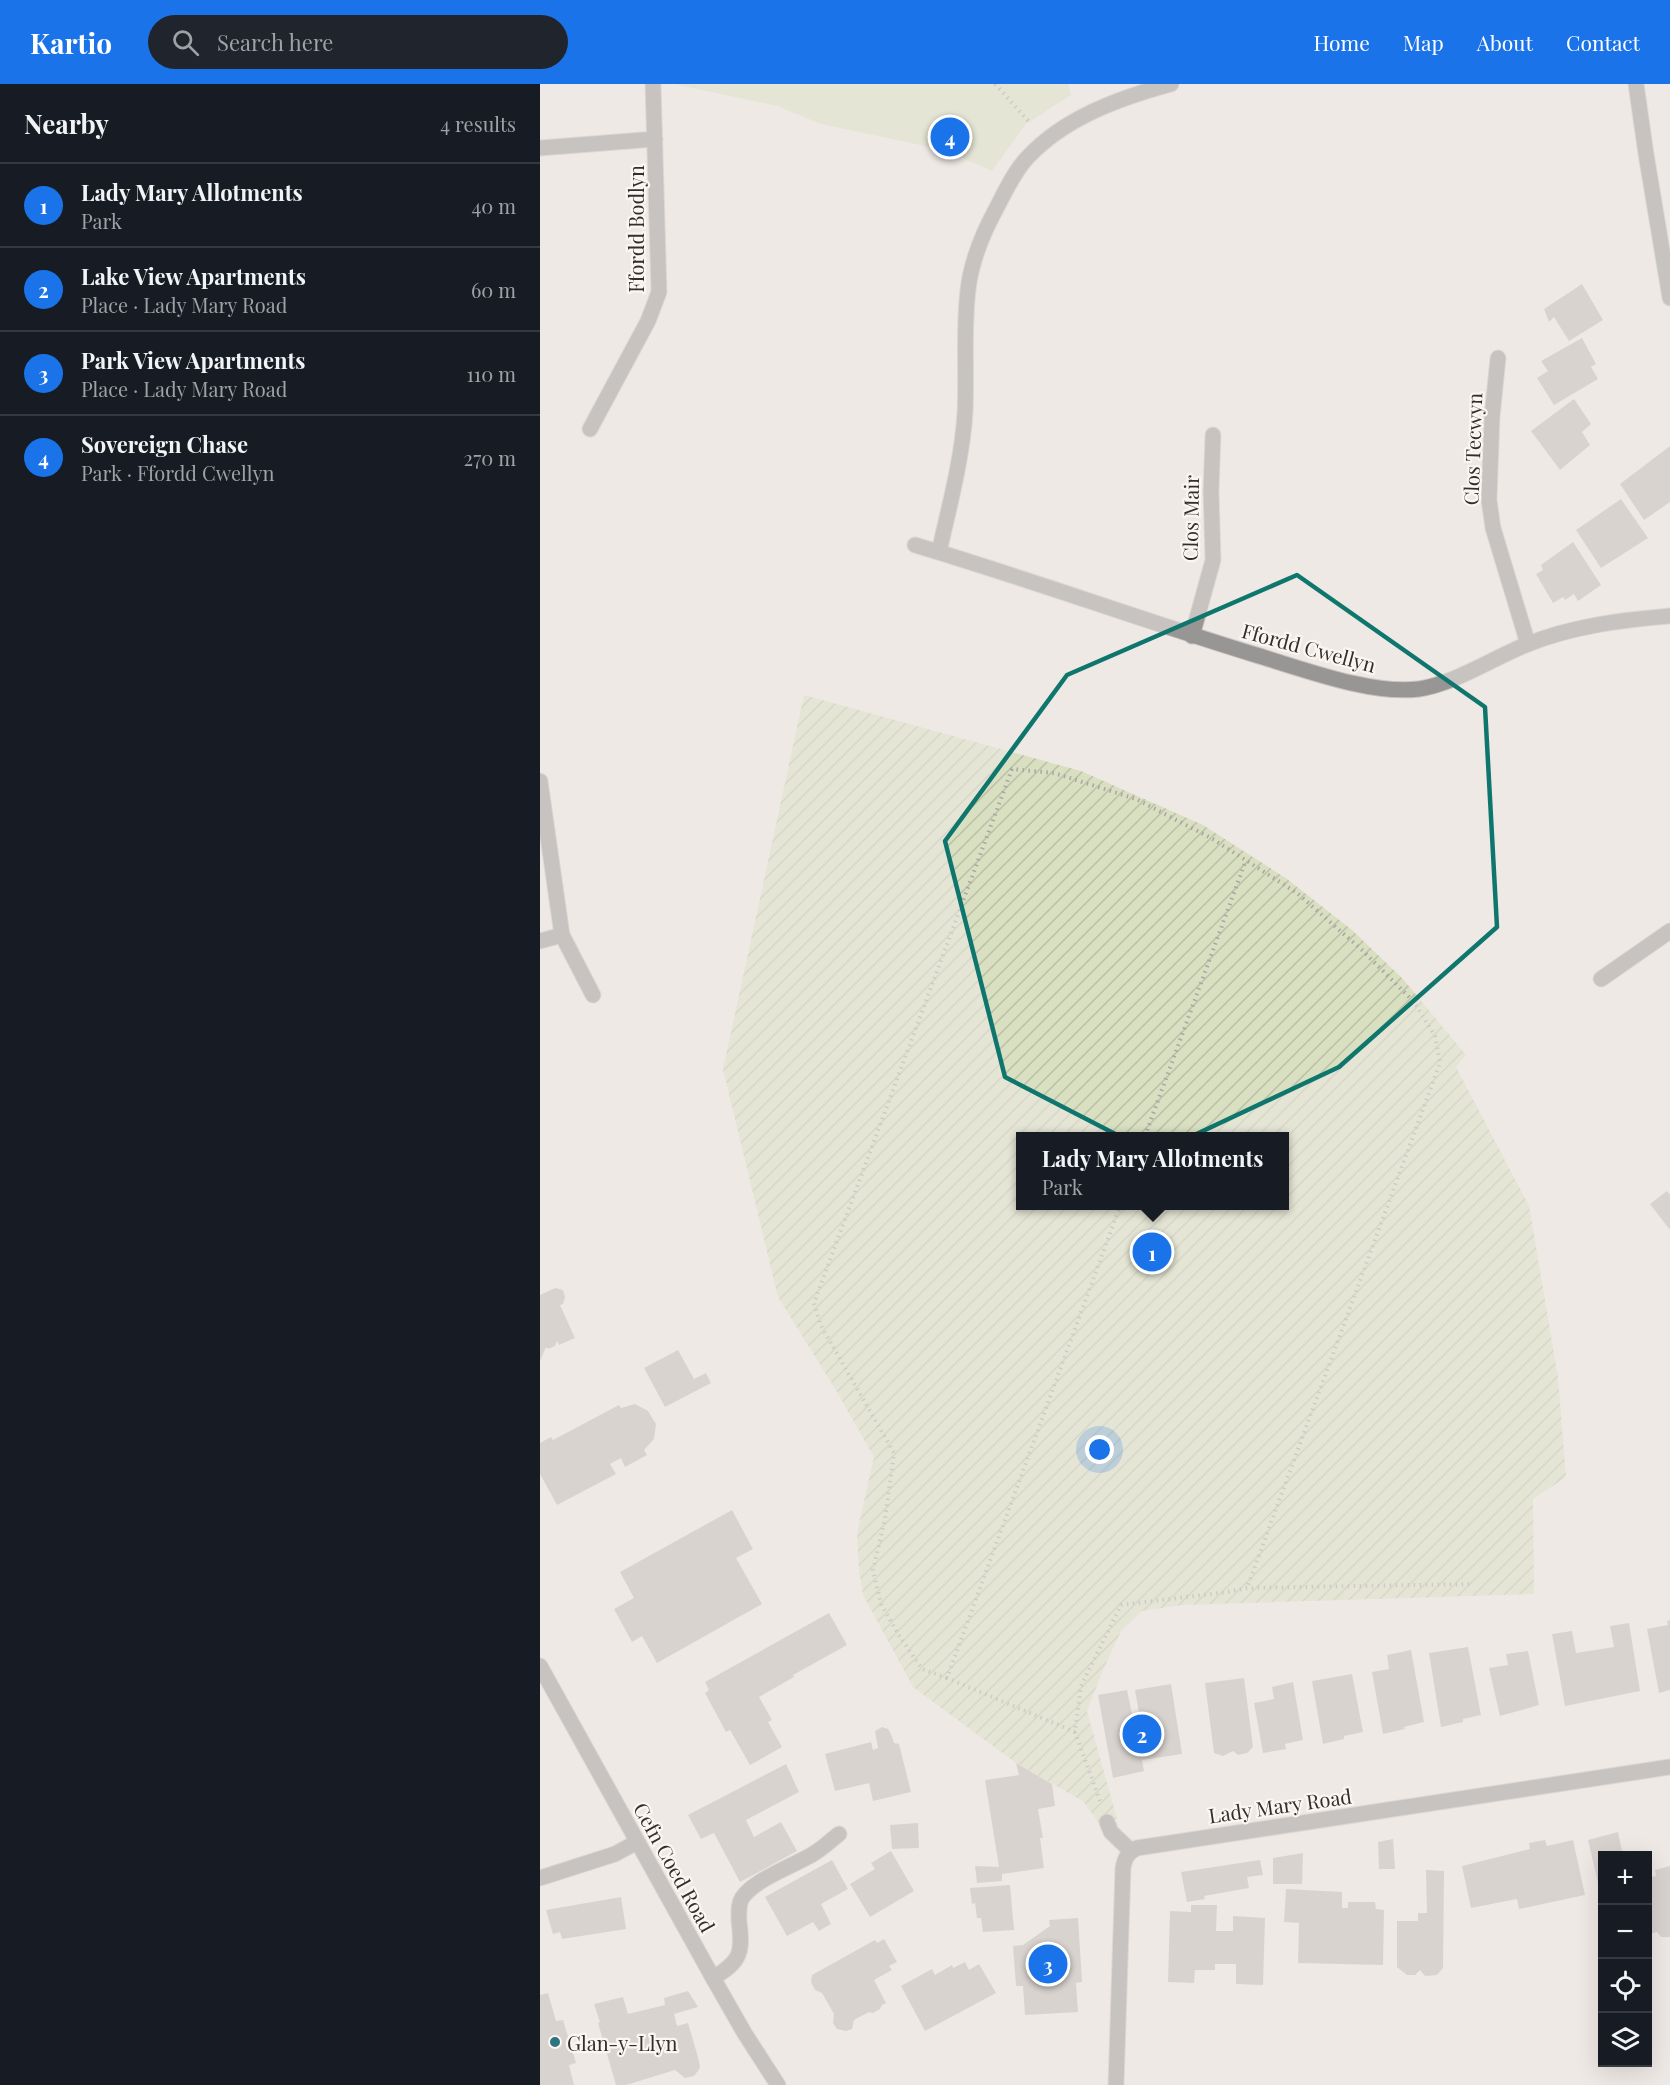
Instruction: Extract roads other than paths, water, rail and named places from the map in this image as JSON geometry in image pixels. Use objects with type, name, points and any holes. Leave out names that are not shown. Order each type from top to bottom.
[{"type":"street","name":"Ffordd Bodlyn","points":[[590,429],[648,321],[659,292],[653,84]]},
{"type":"street","points":[[939,552],[961,447],[965,414],[967,297],[975,258],[986,226],[1025,160],[1045,140],[1098,109],[1141,92],[1171,84]]},
{"type":"street","points":[[1636,84],[1670,298]]},
{"type":"street","points":[[540,148],[655,140]]},
{"type":"street","name":"Clos Tecwyn","points":[[1498,358],[1492,417],[1489,500],[1493,528],[1528,644]]},
{"type":"street","name":"Clos Mair","points":[[1192,636],[1213,560],[1210,491],[1213,435]]},
{"type":"street","name":"Ffordd Cwellyn","points":[[915,545],[1192,636],[1354,683],[1386,688],[1419,689],[1440,684],[1528,644],[1589,626],[1670,616]]},
{"type":"street","points":[[540,781],[562,935],[593,994]]},
{"type":"street","points":[[1601,978],[1670,932]]},
{"type":"street","points":[[540,941],[562,935]]},
{"type":"street","name":"Cefn Coed Road","points":[[540,1666],[713,1978],[778,2085]]},
{"type":"street","name":"Lady Mary Road","points":[[1131,1851],[1137,1848],[1670,1767]]},
{"type":"street","points":[[1107,1822],[1111,1832],[1131,1851],[1125,1858],[1123,1868],[1116,2085]]},
{"type":"street","points":[[713,1978],[731,1967],[738,1955],[741,1937],[738,1910],[741,1899],[752,1887],[815,1852],[839,1834]]},
{"type":"street","points":[[540,1878],[615,1854],[637,1842]]},
{"type":"place","name":"Sovereign Chase","points":[[950,137]]},
{"type":"place","name":"Lady Mary Allotments","points":[[1152,1252]]},
{"type":"place","name":"Lake View Apartments","points":[[1142,1734]]},
{"type":"place","name":"Park View Apartments","points":[[1048,1964]]},
{"type":"place","name":"Glan-y-Llyn","points":[[555,2042]]}]
